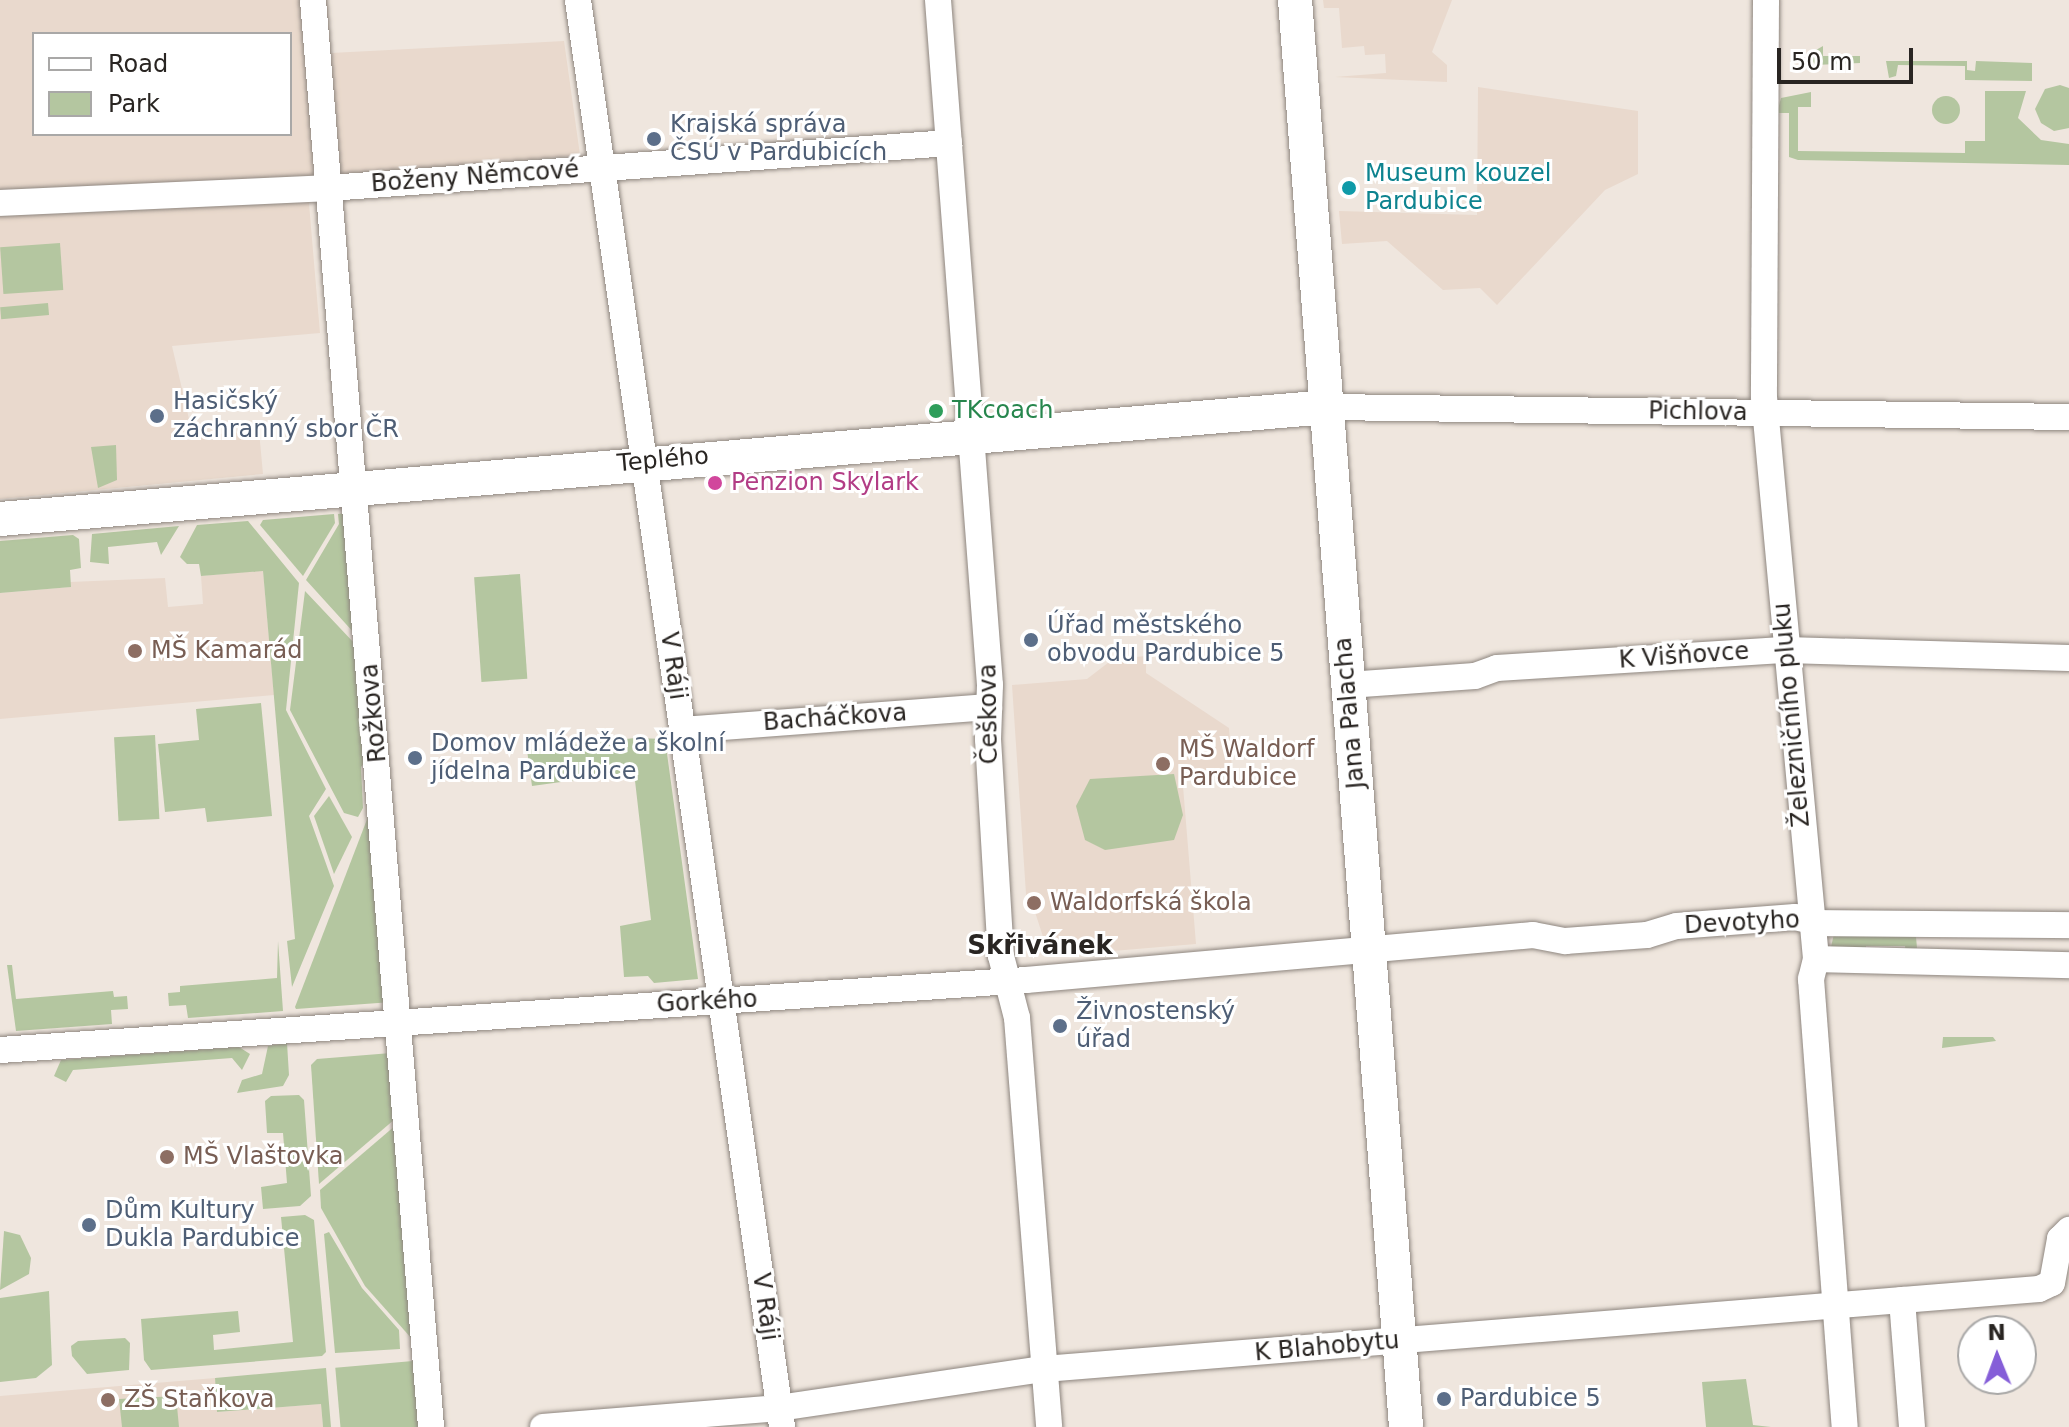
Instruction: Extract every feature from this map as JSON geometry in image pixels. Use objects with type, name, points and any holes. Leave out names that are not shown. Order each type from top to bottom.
[{"type":"main road","name":"Jana Palacha","points":[[1295,0],[1406,1427]]},
{"type":"main road","name":"Teplého","points":[[0,519],[644,462],[1327,407]]},
{"type":"street","name":"Rožkova","points":[[313,0],[431,1427]]},
{"type":"street","name":"V Ráji","points":[[578,0],[781,1418]]},
{"type":"street","name":"Češkova","points":[[938,0],[973,435],[1001,956],[1010,981],[1017,1018],[1049,1427]]},
{"type":"street","name":"Železničního pluku","points":[[1766,0],[1765,413],[1808,913],[1816,959],[1811,979],[1845,1427]]},
{"type":"street","name":"Boženy Němcové","points":[[0,203],[329,188],[949,143]]},
{"type":"street","name":"Pichlova","points":[[1327,407],[2069,417]]},
{"type":"street","name":"K Višňovce","points":[[1348,685],[1475,676],[1497,668],[1786,650],[2069,658]]},
{"type":"street","name":"Bacháčkova","points":[[682,730],[989,707]]},
{"type":"street","name":"Devotyho","points":[[1369,951],[1533,935],[1565,941],[1647,935],[1677,926],[1808,913],[1820,923],[2069,925]]},
{"type":"street","name":"Gorkého","points":[[0,1050],[44,1051],[1010,981],[1369,951]]},
{"type":"street","name":"Devotyho","points":[[1816,959],[2069,965]]},
{"type":"street","name":"Gorkého","points":[[0,1059],[44,1051]]},
{"type":"street","name":"K Blahobytu","points":[[543,1427],[781,1418],[1044,1369],[2030,1290],[2052,1283],[2060,1239],[2069,1230]]},
{"type":"street","points":[[1897,1427],[1912,1426],[1902,1300]]},
{"type":"shaded area","points":[[0,0],[327,0],[331,53],[564,41],[580,155],[307,180],[320,333],[172,346],[193,436],[259,431],[263,474],[0,499]]},
{"type":"shaded area","points":[[1323,0],[1452,0],[1432,52],[1447,65],[1447,82],[1335,77],[1386,73],[1385,54],[1365,55],[1364,46],[1342,48],[1339,8],[1324,8]]},
{"type":"shaded area","points":[[1478,87],[1638,111],[1638,174],[1605,190],[1497,305],[1480,288],[1443,290],[1387,241],[1342,244],[1339,211],[1477,215]]},
{"type":"shaded area","name":"MŠ Kamarád","points":[[263,570],[274,695],[0,719],[0,593],[70,587],[70,582],[165,578],[168,607],[203,604],[201,576]]},
{"type":"shaded area","points":[[1146,656],[1146,673],[1229,728],[1232,769],[1182,774],[1196,944],[1089,953],[1085,943],[1046,946],[1035,912],[1027,909],[1012,685],[1087,679],[1113,659]]},
{"type":"shaded area","name":"ZŠ Staňkova","points":[[215,1378],[218,1412],[321,1404],[323,1427],[0,1427],[0,1396]]},
{"type":"green space","points":[[1823,46],[1823,56],[1860,56],[1860,63],[1815,65],[1809,54]]},
{"type":"green space","points":[[1886,61],[1967,61],[1967,70],[1975,71],[1976,61],[2032,63],[2032,81],[1965,80],[1965,66],[1898,65],[1896,76],[1889,78]]},
{"type":"green space","points":[[2060,85],[2069,88],[2069,128],[2054,131],[2041,123],[2035,109],[2045,89]]},
{"type":"green space","points":[[1985,91],[2026,91],[2018,118],[2041,140],[2069,144],[2069,165],[1798,160],[1789,157],[1789,113],[1777,113],[1781,98],[1811,92],[1811,107],[1798,107],[1798,151],[1965,153],[1965,141],[1985,141]]},
{"type":"green space","points":[[1946,96],[1956,100],[1960,110],[1956,120],[1946,124],[1936,120],[1932,110],[1936,100]]},
{"type":"green space","points":[[60,243],[63,290],[3,294],[0,247]]},
{"type":"green space","points":[[48,303],[49,315],[1,319],[0,307]]},
{"type":"green space","points":[[116,445],[117,480],[98,488],[91,447]]},
{"type":"green space","points":[[345,513],[355,634],[306,580],[339,524],[338,514]]},
{"type":"green space","points":[[334,514],[335,523],[303,576],[260,525],[263,520]]},
{"type":"green space","points":[[248,521],[299,583],[286,710],[326,789],[309,816],[334,886],[292,987],[287,941],[295,939],[263,571],[201,576],[199,564],[187,564],[180,557],[197,525]]},
{"type":"green space","points":[[179,526],[161,555],[157,542],[108,547],[109,564],[90,562],[92,534]]},
{"type":"green space","points":[[73,535],[79,539],[81,568],[70,570],[71,587],[0,593],[0,541]]},
{"type":"green space","points":[[520,574],[527,679],[481,682],[474,577]]},
{"type":"green space","points":[[305,591],[356,645],[365,762],[361,767],[363,808],[358,817],[344,813],[290,710]]},
{"type":"green space","points":[[261,703],[272,816],[207,822],[205,808],[165,812],[158,744],[199,740],[196,709]]},
{"type":"green space","points":[[155,735],[159,819],[118,821],[114,737]]},
{"type":"green space","points":[[635,738],[665,739],[698,979],[654,983],[648,976],[624,977],[620,926],[651,920],[634,772],[532,786],[527,750]]},
{"type":"green space","points":[[1174,774],[1183,815],[1174,840],[1105,850],[1085,840],[1076,806],[1090,779]]},
{"type":"green space","points":[[329,796],[352,837],[334,874],[314,816]]},
{"type":"green space","points":[[371,809],[392,1002],[296,1009],[295,1007]]},
{"type":"green space","points":[[1834,934],[1916,937],[1917,948],[1906,954],[1905,946],[1866,946],[1866,953],[1831,947]]},
{"type":"green space","points":[[278,941],[283,1011],[188,1018],[186,1005],[169,1006],[168,993],[180,992],[180,986],[277,978]]},
{"type":"green space","points":[[7,965],[12,965],[16,999],[113,991],[114,997],[127,996],[128,1009],[111,1010],[112,1024],[16,1031]]},
{"type":"green space","points":[[1943,1037],[1993,1037],[1996,1041],[1942,1048]]},
{"type":"green space","points":[[287,1043],[289,1075],[283,1086],[237,1093],[242,1080],[262,1074],[268,1046]]},
{"type":"green space","points":[[239,1047],[250,1054],[242,1070],[232,1058],[73,1070],[66,1082],[54,1076],[61,1060]]},
{"type":"green space","points":[[391,1053],[395,1119],[319,1184],[311,1065],[317,1059]]},
{"type":"green space","points":[[299,1095],[304,1100],[311,1196],[300,1206],[263,1209],[261,1187],[287,1183],[283,1133],[267,1133],[265,1101],[271,1096]]},
{"type":"green space","points":[[396,1125],[412,1339],[365,1286],[321,1208],[320,1190]]},
{"type":"green space","points":[[305,1215],[314,1220],[326,1352],[322,1356],[151,1370],[144,1360],[141,1319],[238,1311],[240,1332],[213,1335],[214,1350],[293,1342],[281,1217]]},
{"type":"green space","points":[[4,1231],[20,1235],[31,1258],[29,1274],[0,1290]]},
{"type":"green space","points":[[329,1232],[362,1288],[399,1330],[400,1349],[335,1353],[324,1234]]},
{"type":"green space","points":[[49,1291],[52,1365],[36,1378],[0,1382],[0,1298]]},
{"type":"green space","points":[[125,1338],[130,1343],[129,1370],[87,1374],[72,1356],[71,1346],[78,1341]]},
{"type":"green space","points":[[413,1361],[419,1427],[340,1427],[335,1368]]},
{"type":"green space","points":[[326,1368],[331,1427],[323,1427],[321,1404],[217,1412],[215,1378]]},
{"type":"green space","points":[[1746,1379],[1753,1425],[1771,1427],[1706,1427],[1702,1382]]},
{"type":"green space","points":[[176,1396],[179,1427],[122,1427],[119,1399]]},
{"type":"place","name":"Krajská správa ČSÚ v Pardubicích","points":[[654,139]]},
{"type":"place","name":"Museum kouzel Pardubice","points":[[1349,188]]},
{"type":"place","name":"TKcoach","points":[[936,411]]},
{"type":"place","name":"Hasičský záchranný sbor ČR","points":[[157,416]]},
{"type":"place","name":"Penzion Skylark","points":[[715,483]]},
{"type":"place","name":"Úřad městského obvodu Pardubice 5","points":[[1031,640]]},
{"type":"place","name":"MŠ Kamarád","points":[[135,651]]},
{"type":"place","name":"Domov mládeže a školní jídelna Pardubice","points":[[415,758]]},
{"type":"place","name":"MŠ Waldorf Pardubice","points":[[1163,764]]},
{"type":"place","name":"Waldorfská škola","points":[[1034,903]]},
{"type":"place","name":"Živnostenský úřad","points":[[1060,1026]]},
{"type":"place","name":"MŠ Vlaštovka","points":[[167,1157]]},
{"type":"place","name":"Dům Kultury Dukla Pardubice","points":[[89,1225]]},
{"type":"place","name":"Pardubice 5","points":[[1444,1399]]},
{"type":"place","name":"ZŠ Staňkova","points":[[108,1400]]},
{"type":"district","name":"Skřivánek","points":[[1040,946]]}]
